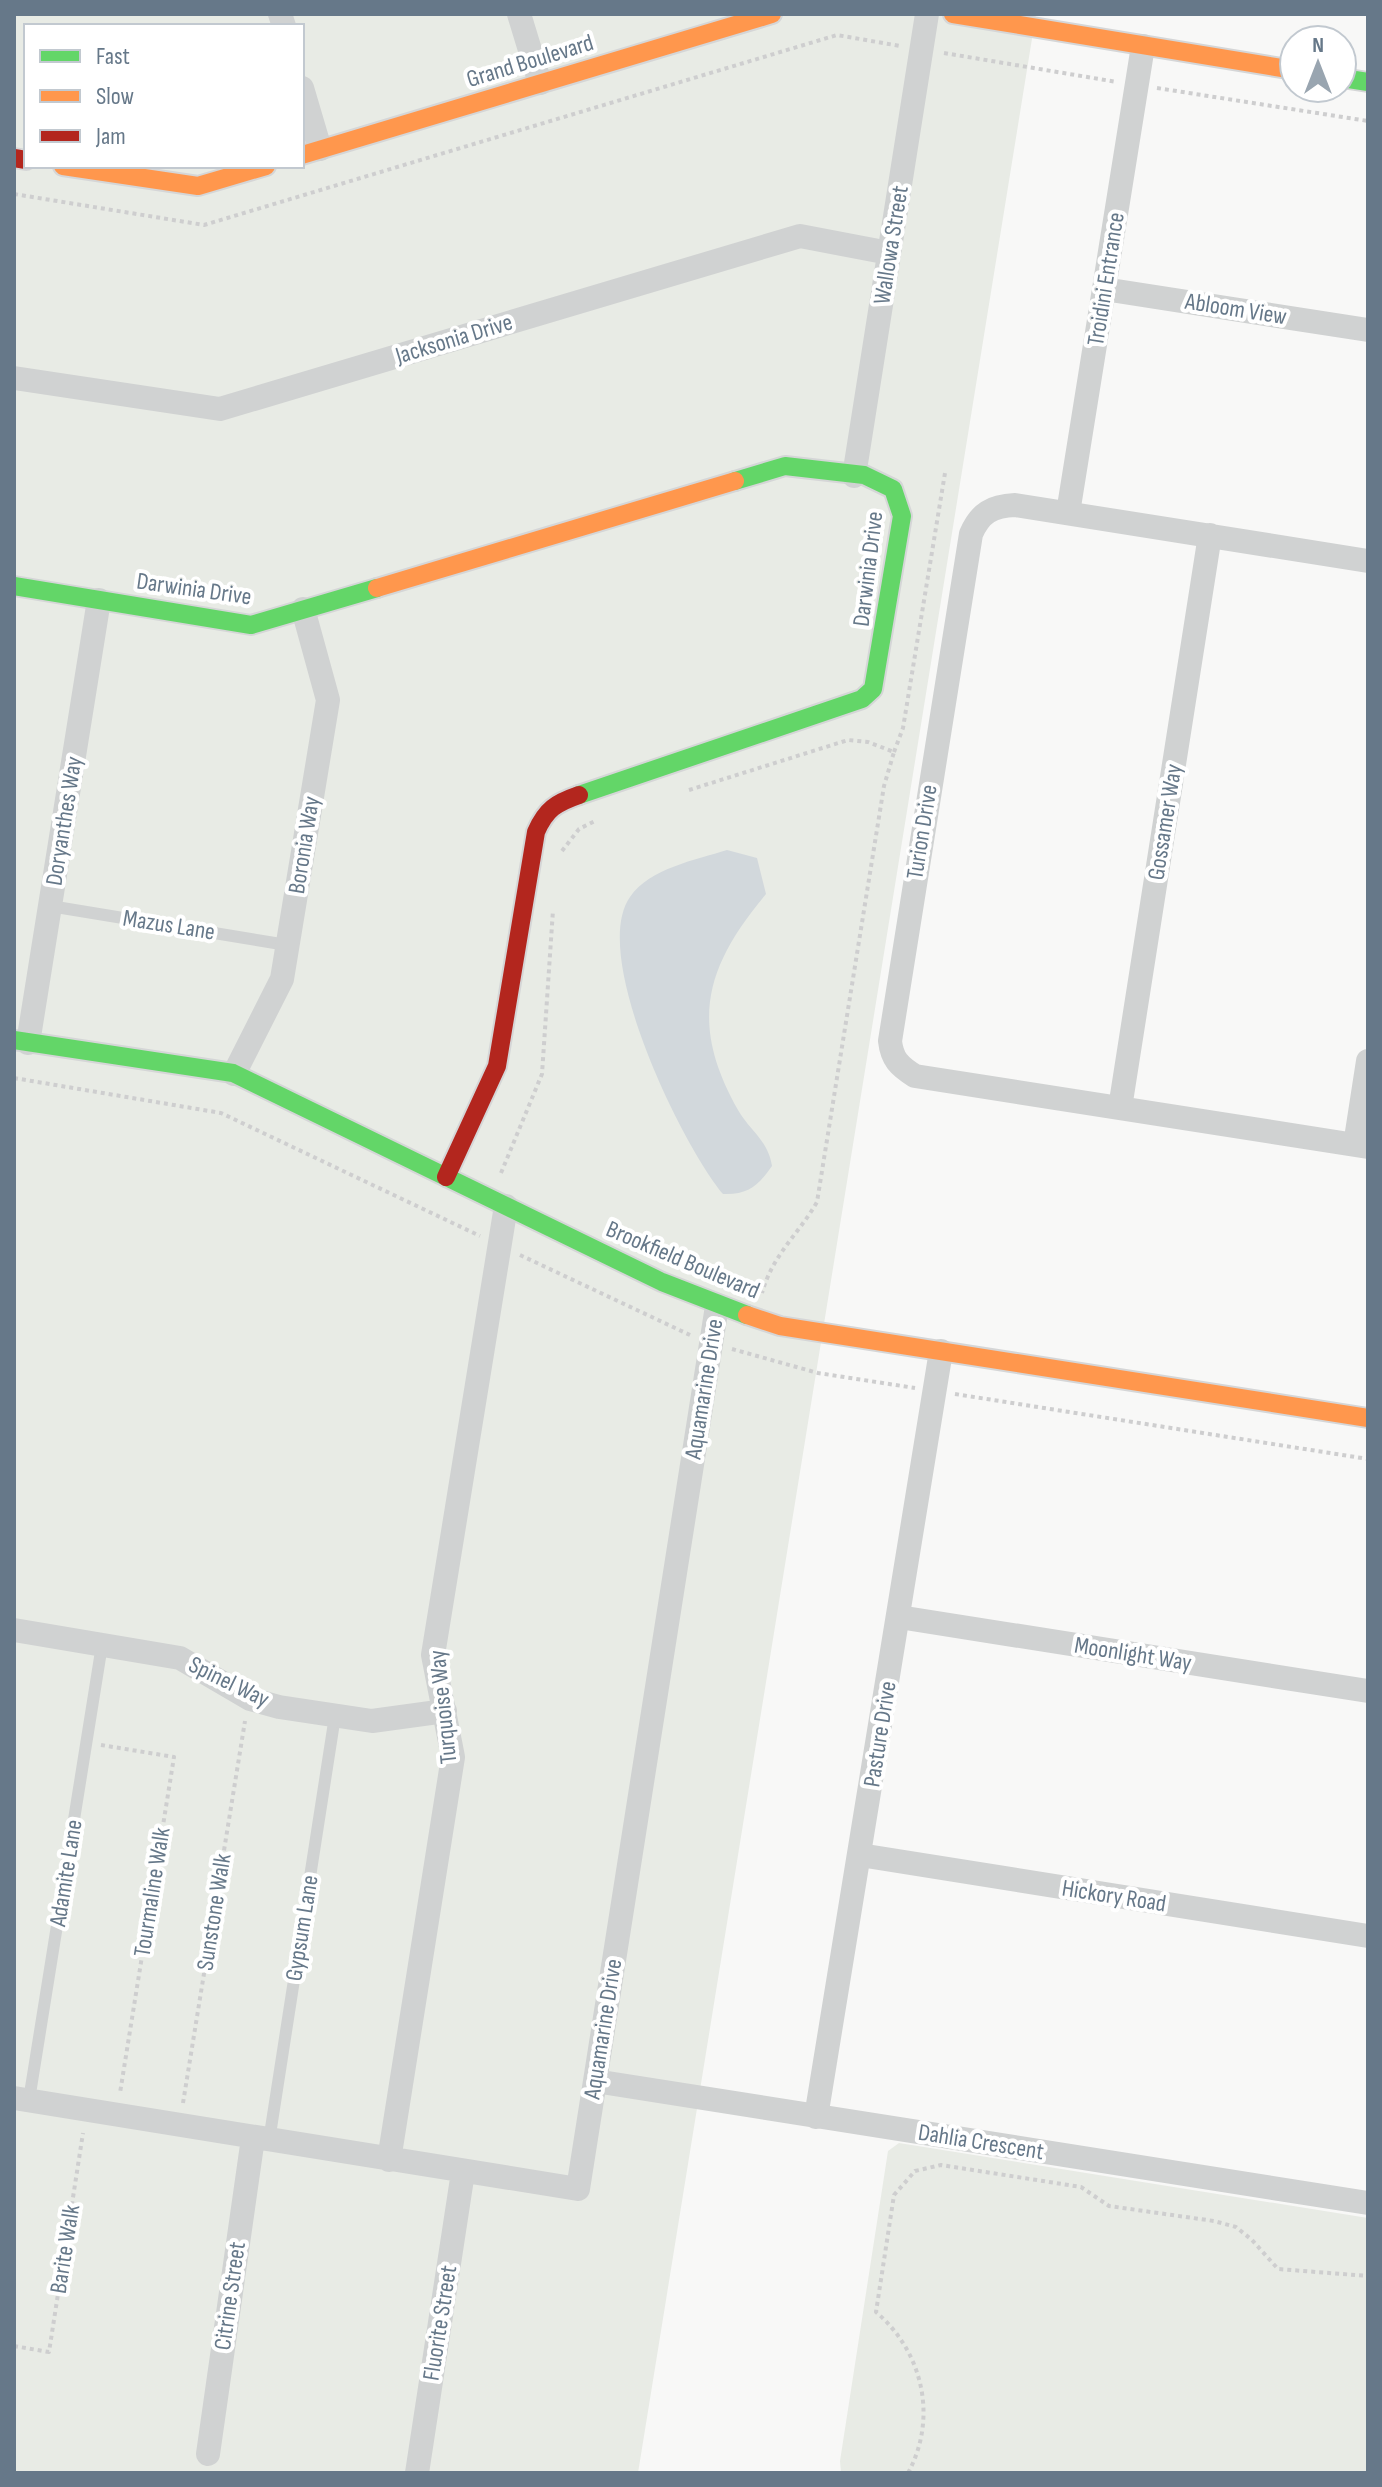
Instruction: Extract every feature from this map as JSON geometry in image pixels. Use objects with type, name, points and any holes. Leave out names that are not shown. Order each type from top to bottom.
[{"type":"street","points":[[519,14],[540,83]]},
{"type":"street","name":"Grand Boulevard","points":[[311,152],[771,14]]},
{"type":"street","name":"Wallowa Street","points":[[854,476],[927,14]]},
{"type":"street","points":[[953,14],[1054,23],[1143,46],[1278,67]]},
{"type":"street","name":"Troidini Entrance","points":[[1068,513],[1143,46]]},
{"type":"street","points":[[304,102],[311,152]]},
{"type":"street","points":[[76,168],[198,186],[259,168]]},
{"type":"street","name":"Jacksonia Drive","points":[[14,378],[220,409],[800,236],[889,253]]},
{"type":"street","name":"Abloom View","points":[[1104,289],[1368,330]]},
{"type":"street","name":"Darwinia Drive","points":[[14,586],[251,625],[785,466],[888,484],[897,494],[902,516],[873,689],[862,699],[555,803],[543,815],[536,832],[497,1066],[446,1177]]},
{"type":"street","name":"Turion Drive","points":[[1361,1146],[915,1076],[901,1067],[892,1055],[890,1041],[971,534],[977,520],[989,510],[1002,506],[1068,513],[1368,561]]},
{"type":"street","name":"Gossamer Way","points":[[1120,1108],[1210,535]]},
{"type":"street","name":"Doryanthes Way","points":[[21,1042],[50,906],[99,600]]},
{"type":"street","name":"Boronia Way","points":[[234,1074],[282,979],[328,700],[303,609]]},
{"type":"street","name":"Brookfield Boulevard","points":[[21,1042],[234,1074],[717,1306],[780,1326],[1368,1418]]},
{"type":"street","points":[[1361,1146],[1368,1061]]},
{"type":"street","name":"Turquoise Way","points":[[389,2160],[453,1757],[433,1655],[500,1246],[498,1202]]},
{"type":"street","name":"Aquamarine Drive","points":[[21,2099],[578,2189],[717,1306]]},
{"type":"street","name":"Pasture Drive","points":[[816,2117],[941,1351]]},
{"type":"street","name":"Moonlight Way","points":[[899,1617],[1368,1691]]},
{"type":"street","name":"Spinel Way","points":[[14,1630],[180,1658],[250,1699],[335,1716],[372,1721],[445,1711]]},
{"type":"street","name":"Hickory Road","points":[[860,1855],[1368,1936]]},
{"type":"street","name":"Dahlia Crescent","points":[[595,2081],[1368,2203]]},
{"type":"street","name":"Citrine Street","points":[[208,2454],[261,2139]]},
{"type":"street","name":"Fluorite Street","points":[[417,2473],[463,2172]]},
{"type":"lane","name":"Mazus Lane","points":[[50,906],[287,945]]},
{"type":"lane","name":"Adamite Lane","points":[[21,2099],[87,1743],[102,1645]]},
{"type":"lane","name":"Gypsum Lane","points":[[261,2139],[335,1716]]},
{"type":"path","points":[[14,194],[204,225],[837,35],[1368,121]]},
{"type":"path","points":[[744,1353],[757,1318],[769,1268],[804,1225],[817,1202],[884,786],[905,712],[945,473]]},
{"type":"path","points":[[682,792],[848,740],[868,742],[894,752]]},
{"type":"path","points":[[559,863],[561,852],[579,829],[606,815]]},
{"type":"path","points":[[473,1233],[498,1202],[542,1074],[554,900]]},
{"type":"path","points":[[14,1078],[221,1113],[500,1246],[712,1343],[744,1353],[818,1373],[1368,1459]]},
{"type":"path","name":"Sunstone Walk","points":[[179,2126],[250,1699]]},
{"type":"path","name":"Tourmaline Walk","points":[[87,1743],[174,1757],[116,2116]]},
{"type":"path","name":"Barite Walk","points":[[14,2346],[49,2352],[87,2110]]},
{"type":"path","points":[[908,2473],[920,2438],[924,2408],[920,2380],[908,2347],[876,2312],[894,2195],[915,2171],[941,2165],[1081,2187],[1109,2206],[1236,2227],[1278,2269],[1368,2276]]},
{"type":"shaded area","points":[[14,14],[1036,14],[638,2473],[14,2473]]},
{"type":"shaded area","points":[[727,850],[757,858],[766,894],[729,946],[717,971],[709,1023],[713,1050],[723,1079],[738,1110],[767,1149],[772,1166],[752,1188],[723,1194],[685,1135],[646,1049],[621,961],[621,924],[630,897],[649,879],[674,866]]},
{"type":"shaded area","points":[[899,2143],[1368,2218],[1368,2473],[841,2473],[840,2461],[888,2151]]},
{"type":"traffic: fast","points":[[1358,80],[1368,82]]},
{"type":"traffic: fast","points":[[579,795],[862,699],[873,689],[902,516],[893,489],[864,475],[785,466],[735,481]]},
{"type":"traffic: fast","points":[[14,586],[251,625],[377,588]]},
{"type":"traffic: fast","points":[[14,1040],[233,1073],[662,1282],[747,1315]]},
{"type":"traffic: slow","points":[[304,154],[772,14]]},
{"type":"traffic: slow","points":[[953,14],[1278,67]]},
{"type":"traffic: slow","points":[[76,168],[198,186],[259,168]]},
{"type":"traffic: slow","points":[[377,588],[735,481]]},
{"type":"traffic: slow","points":[[747,1315],[780,1326],[1368,1418]]},
{"type":"traffic: jam","points":[[14,158],[24,160]]},
{"type":"traffic: jam","points":[[446,1177],[497,1066],[536,832],[553,808],[579,795]]}]
